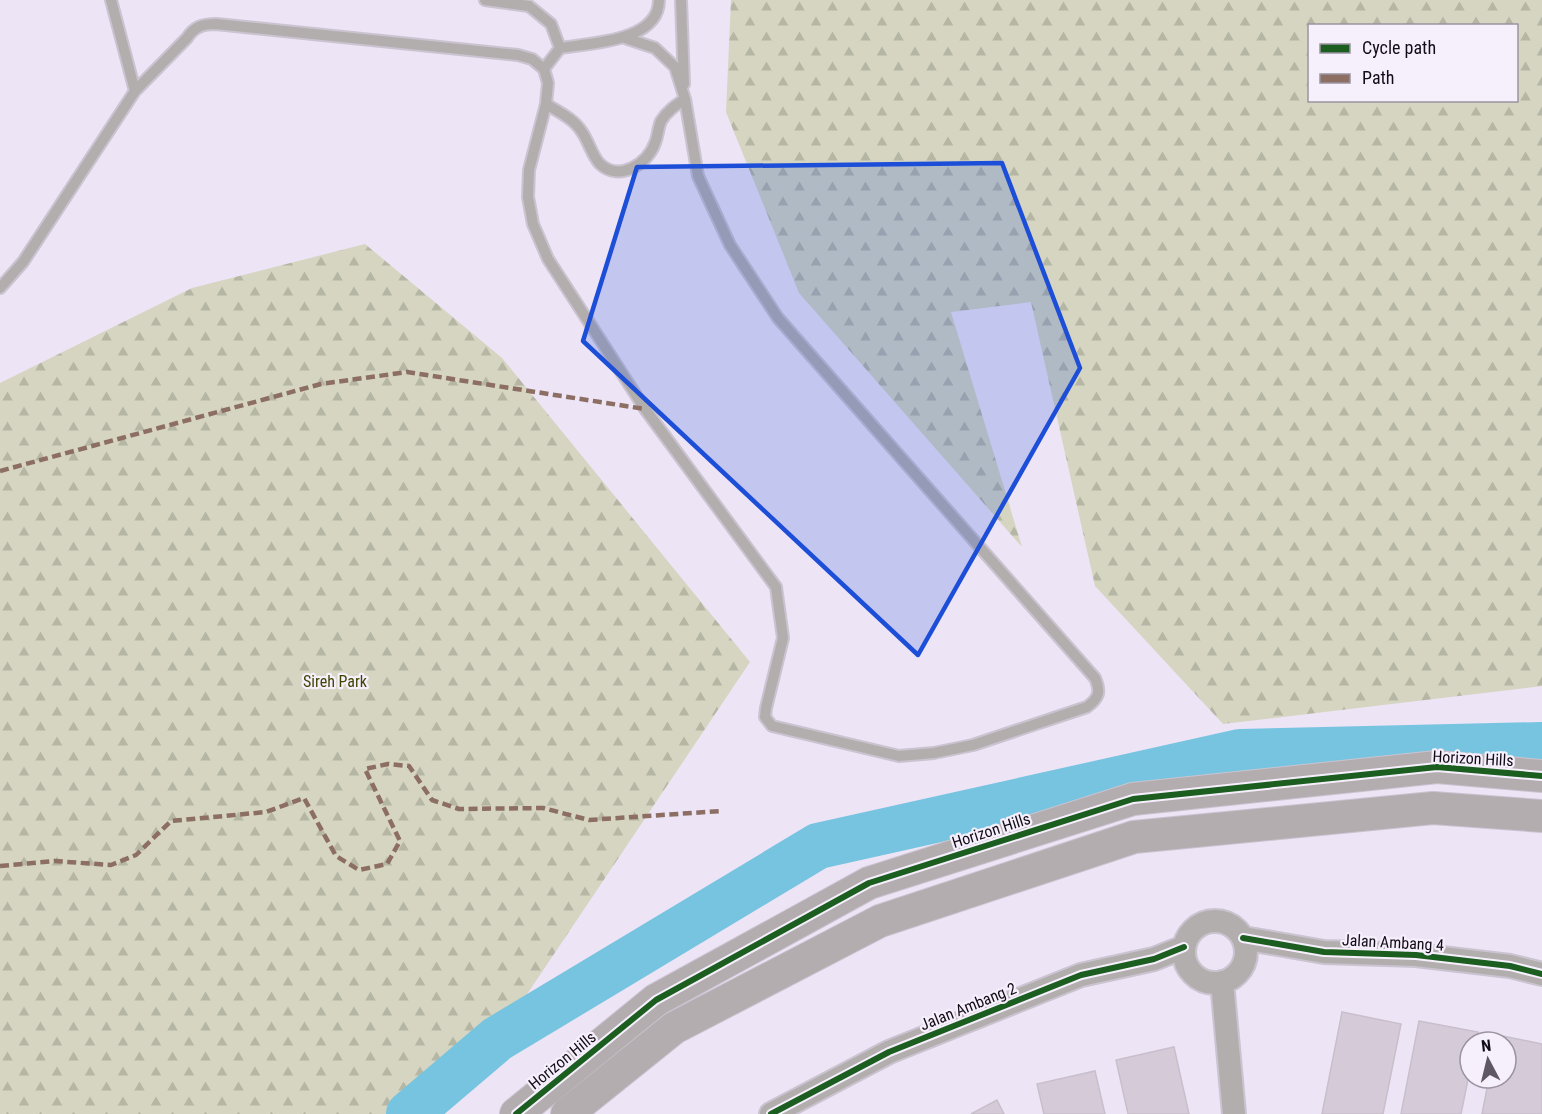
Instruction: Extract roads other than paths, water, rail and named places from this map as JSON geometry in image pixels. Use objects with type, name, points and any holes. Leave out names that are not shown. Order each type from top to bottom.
[{"type":"street","name":"Horizon Hills","points":[[516,1114],[656,1000],[869,883],[1133,799],[1437,767],[1542,776]]},
{"type":"street","points":[[567,1114],[674,1028],[880,921],[1134,837],[1432,808],[1542,816]]},
{"type":"street","points":[[1210,921],[1229,924],[1237,930],[1246,946],[1246,956],[1238,973],[1222,982],[1212,983],[1202,981],[1187,967],[1184,947],[1192,930],[1210,921]]},
{"type":"street","name":"Jalan Ambang 4","points":[[1243,938],[1324,952],[1416,955],[1510,966],[1542,974]]},
{"type":"street","name":"Jalan Ambang 2","points":[[771,1114],[889,1052],[1081,975],[1154,960],[1184,947]]},
{"type":"street","points":[[1222,982],[1234,1114]]},
{"type":"lane","points":[[111,0],[135,91]]},
{"type":"lane","points":[[485,0],[529,6],[552,24],[560,48]]},
{"type":"lane","points":[[544,69],[560,48],[625,38],[643,29],[654,19],[659,0]]},
{"type":"lane","points":[[0,288],[23,262],[135,91],[187,38],[192,30],[204,24],[518,55],[531,59],[544,69],[548,83],[546,104],[529,170],[528,197],[533,224],[548,258],[645,409],[776,587],[783,638],[766,708],[765,717],[772,726],[899,756],[973,745],[1087,706],[1096,700],[1100,689],[1095,678],[778,318],[730,245],[698,176],[685,99],[681,0]]},
{"type":"lane","points":[[625,38],[656,48],[666,57],[675,67],[685,99]]},
{"type":"lane","points":[[546,104],[571,120],[582,131],[600,164],[614,172],[627,171],[639,164],[655,144],[661,121],[668,111],[685,99]]},
{"type":"waterway","points":[[409,1114],[497,1039],[818,846],[1240,752],[1542,745]]},
{"type":"park label","name":"Sireh Park","points":[[335,681]]}]
